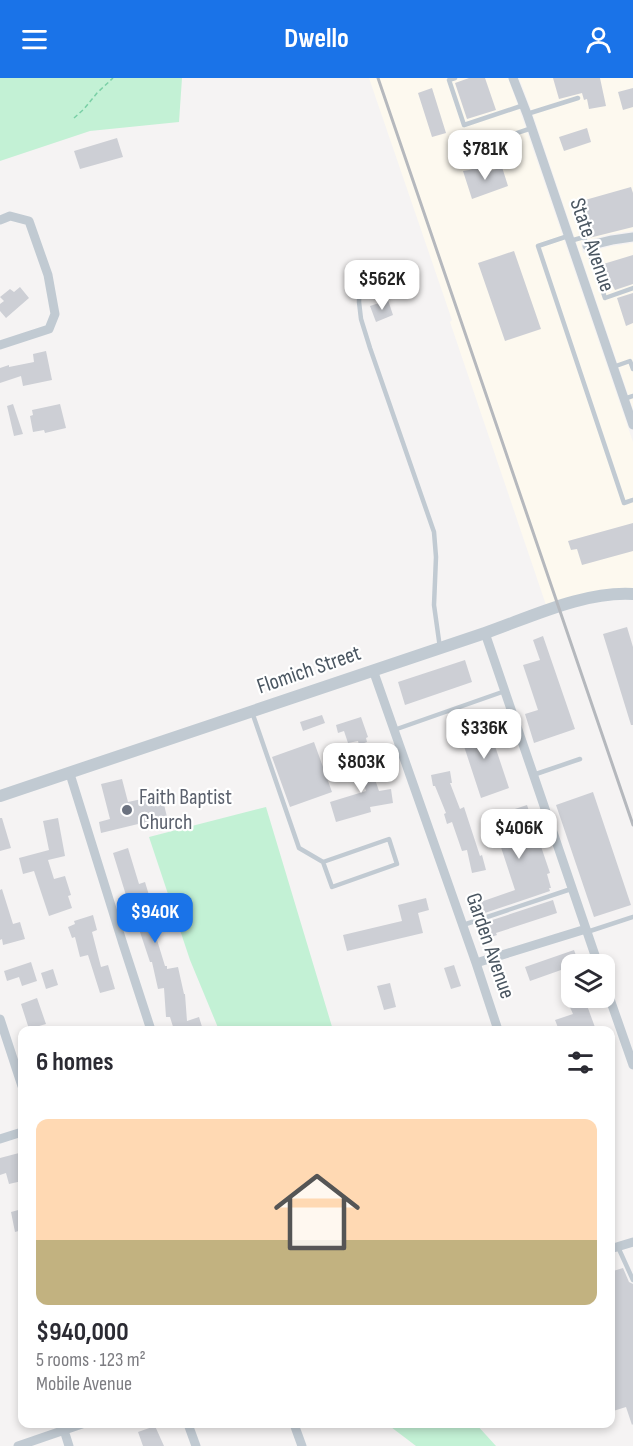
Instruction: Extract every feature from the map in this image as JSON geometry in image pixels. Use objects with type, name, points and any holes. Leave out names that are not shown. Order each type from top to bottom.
[{"type":"street","name":"State Avenue","points":[[513,78],[613,367],[628,398],[633,425]]},
{"type":"street","points":[[0,345],[49,329],[55,314],[48,275],[29,221],[5,218]]},
{"type":"street","points":[[587,246],[633,237]]},
{"type":"street","name":"Flomich Street","points":[[0,796],[559,606],[593,597],[633,594]]},
{"type":"street","points":[[485,633],[594,954]]},
{"type":"street","name":"Garden Avenue","points":[[373,670],[497,1026]]},
{"type":"street","points":[[70,774],[150,1026]]},
{"type":"street","points":[[476,963],[586,930]]},
{"type":"street","points":[[613,1008],[633,1065]]},
{"type":"street","points":[[0,1018],[18,1074]]},
{"type":"street","points":[[0,1139],[18,1133]]},
{"type":"street","points":[[615,1248],[633,1242]]},
{"type":"street","points":[[18,1446],[70,1428]]},
{"type":"street","points":[[190,1428],[196,1446]]},
{"type":"street","points":[[295,1428],[302,1446]]},
{"type":"street","points":[[64,1430],[69,1446]]},
{"type":"lane","points":[[455,78],[449,80],[464,125],[578,98]]},
{"type":"lane","points":[[468,166],[463,151],[532,128]]},
{"type":"lane","points":[[633,288],[605,298],[584,237],[538,246],[624,503],[633,500]]},
{"type":"lane","points":[[360,279],[361,319],[434,532],[436,544],[434,605],[440,648]]},
{"type":"lane","points":[[586,286],[599,281]]},
{"type":"lane","points":[[613,367],[630,361],[633,369]]},
{"type":"lane","points":[[394,730],[505,691]]},
{"type":"lane","points":[[252,712],[299,848],[323,862],[332,887],[397,864],[388,839],[323,862]]},
{"type":"lane","points":[[534,775],[580,759]]},
{"type":"lane","points":[[463,925],[572,888]]},
{"type":"lane","points":[[586,930],[633,917]]},
{"type":"lane","points":[[615,1250],[633,1280]]},
{"type":"path","points":[[74,118],[113,78]]},
{"type":"shaded area","points":[[369,78],[508,78],[633,442],[633,588],[607,589],[546,605]]},
{"type":"shaded area","points":[[519,78],[633,78],[633,231],[581,242],[583,253],[633,243],[633,409],[532,112]]},
{"type":"green space","points":[[0,78],[182,78],[179,122],[90,131],[0,161]]},
{"type":"green space","points":[[266,807],[332,1026],[217,1026],[190,960],[149,837]]},
{"type":"green space","points":[[392,1428],[480,1428],[496,1446],[416,1446]]},
{"type":"building","points":[[469,78],[485,78],[496,110],[467,119],[455,83]]},
{"type":"building","points":[[553,78],[600,78],[606,106],[589,109],[587,99],[584,100],[582,93],[559,99]]},
{"type":"building","points":[[432,88],[446,133],[432,137],[418,93]]},
{"type":"building","points":[[633,88],[633,107],[623,110],[618,92]]},
{"type":"building","points":[[587,128],[591,142],[564,151],[559,137]]},
{"type":"building","points":[[117,138],[123,157],[80,169],[74,151]]},
{"type":"building","points":[[485,165],[487,172],[502,167],[508,186],[472,199],[463,171]]},
{"type":"building","points":[[631,187],[633,227],[589,238],[578,202]]},
{"type":"building","points":[[514,251],[541,329],[505,341],[478,263]]},
{"type":"building","points":[[633,255],[633,284],[615,290],[613,286],[607,288],[600,265]]},
{"type":"building","points":[[20,287],[29,298],[6,318],[0,311],[0,304],[4,301],[0,297],[10,289],[14,292]]},
{"type":"building","points":[[633,293],[633,323],[626,326],[617,298]]},
{"type":"building","points":[[388,300],[393,315],[376,322],[370,306]]},
{"type":"building","points":[[46,351],[52,380],[23,386],[21,376],[0,383],[0,368],[34,362],[33,354]]},
{"type":"building","points":[[13,404],[23,434],[14,436],[7,406]]},
{"type":"building","points":[[60,404],[66,428],[45,433],[44,430],[33,432],[30,416],[33,415],[32,410]]},
{"type":"building","points":[[633,523],[633,551],[582,565],[577,549],[571,550],[568,541]]},
{"type":"building","points":[[627,627],[633,647],[633,725],[631,725],[603,634]]},
{"type":"building","points":[[543,636],[575,729],[534,743],[525,714],[538,710],[523,665],[540,660],[533,640]]},
{"type":"building","points":[[465,660],[472,682],[405,705],[398,682]]},
{"type":"building","points":[[322,715],[325,723],[303,731],[300,722]]},
{"type":"building","points":[[361,717],[368,737],[367,742],[359,745],[358,741],[348,743],[344,731],[338,733],[336,725]]},
{"type":"building","points":[[487,722],[509,788],[481,798],[459,731]]},
{"type":"building","points":[[314,742],[332,792],[290,807],[272,757]]},
{"type":"building","points":[[367,756],[379,791],[391,789],[393,803],[370,807],[371,812],[336,822],[330,802],[366,791],[361,773],[354,776],[349,762]]},
{"type":"building","points":[[450,771],[452,783],[450,783],[460,809],[464,807],[486,870],[472,873],[467,850],[462,851],[452,822],[447,824],[444,814],[446,813],[435,786],[433,786],[431,775]]},
{"type":"building","points":[[122,779],[128,802],[151,797],[161,792],[167,817],[101,833],[99,822],[110,819],[101,784]]},
{"type":"building","points":[[593,792],[631,905],[594,917],[556,805]]},
{"type":"building","points":[[527,805],[550,873],[547,874],[550,891],[476,916],[472,905],[515,890],[491,817]]},
{"type":"building","points":[[0,818],[2,818],[11,848],[0,851]]},
{"type":"building","points":[[58,818],[65,856],[48,860],[54,879],[65,876],[71,895],[68,896],[72,908],[49,916],[34,871],[23,874],[19,858],[49,850],[43,821]]},
{"type":"building","points":[[128,848],[139,884],[145,882],[152,905],[155,904],[160,917],[154,919],[157,929],[154,930],[165,966],[167,969],[178,967],[185,994],[187,1021],[199,1017],[202,1026],[173,1026],[170,1017],[166,1017],[164,988],[158,989],[152,962],[150,962],[129,905],[113,853]]},
{"type":"building","points":[[2,889],[13,924],[20,922],[25,939],[3,945],[2,939],[0,940],[0,890]]},
{"type":"building","points":[[426,898],[429,910],[418,913],[423,933],[347,951],[343,935],[402,921],[398,905]]},
{"type":"building","points":[[553,900],[557,913],[496,933],[497,935],[482,940],[477,925]]},
{"type":"building","points":[[93,915],[97,930],[92,932],[101,967],[108,965],[115,989],[100,993],[88,955],[80,957],[75,937],[72,938],[68,927],[75,924],[74,921]]},
{"type":"building","points":[[574,950],[575,954],[562,954]]},
{"type":"building","points":[[561,955],[561,970],[530,981],[525,967]]},
{"type":"building","points":[[31,962],[37,981],[22,986],[19,977],[7,981],[4,971]]},
{"type":"building","points":[[454,965],[461,986],[451,989],[444,968]]},
{"type":"building","points":[[53,969],[58,985],[46,989],[41,973]]},
{"type":"building","points":[[390,983],[396,1007],[384,1010],[377,986]]},
{"type":"building","points":[[37,998],[46,1024],[28,1026],[21,1004]]},
{"type":"building","points":[[570,1008],[588,1008],[595,1026],[557,1026],[555,1020],[573,1014]]},
{"type":"building","points":[[18,1153],[18,1182],[9,1184],[6,1173],[0,1175],[0,1158]]},
{"type":"building","points":[[18,1210],[18,1231],[15,1232],[11,1212]]},
{"type":"building","points":[[623,1268],[629,1282],[633,1284],[632,1425],[626,1407],[615,1410],[615,1270]]},
{"type":"building","points":[[156,1428],[164,1446],[143,1446],[138,1432]]},
{"type":"railway","points":[[378,78],[633,825]]},
{"type":"place","name":"Faith Baptist Church","points":[[127,810]]}]
